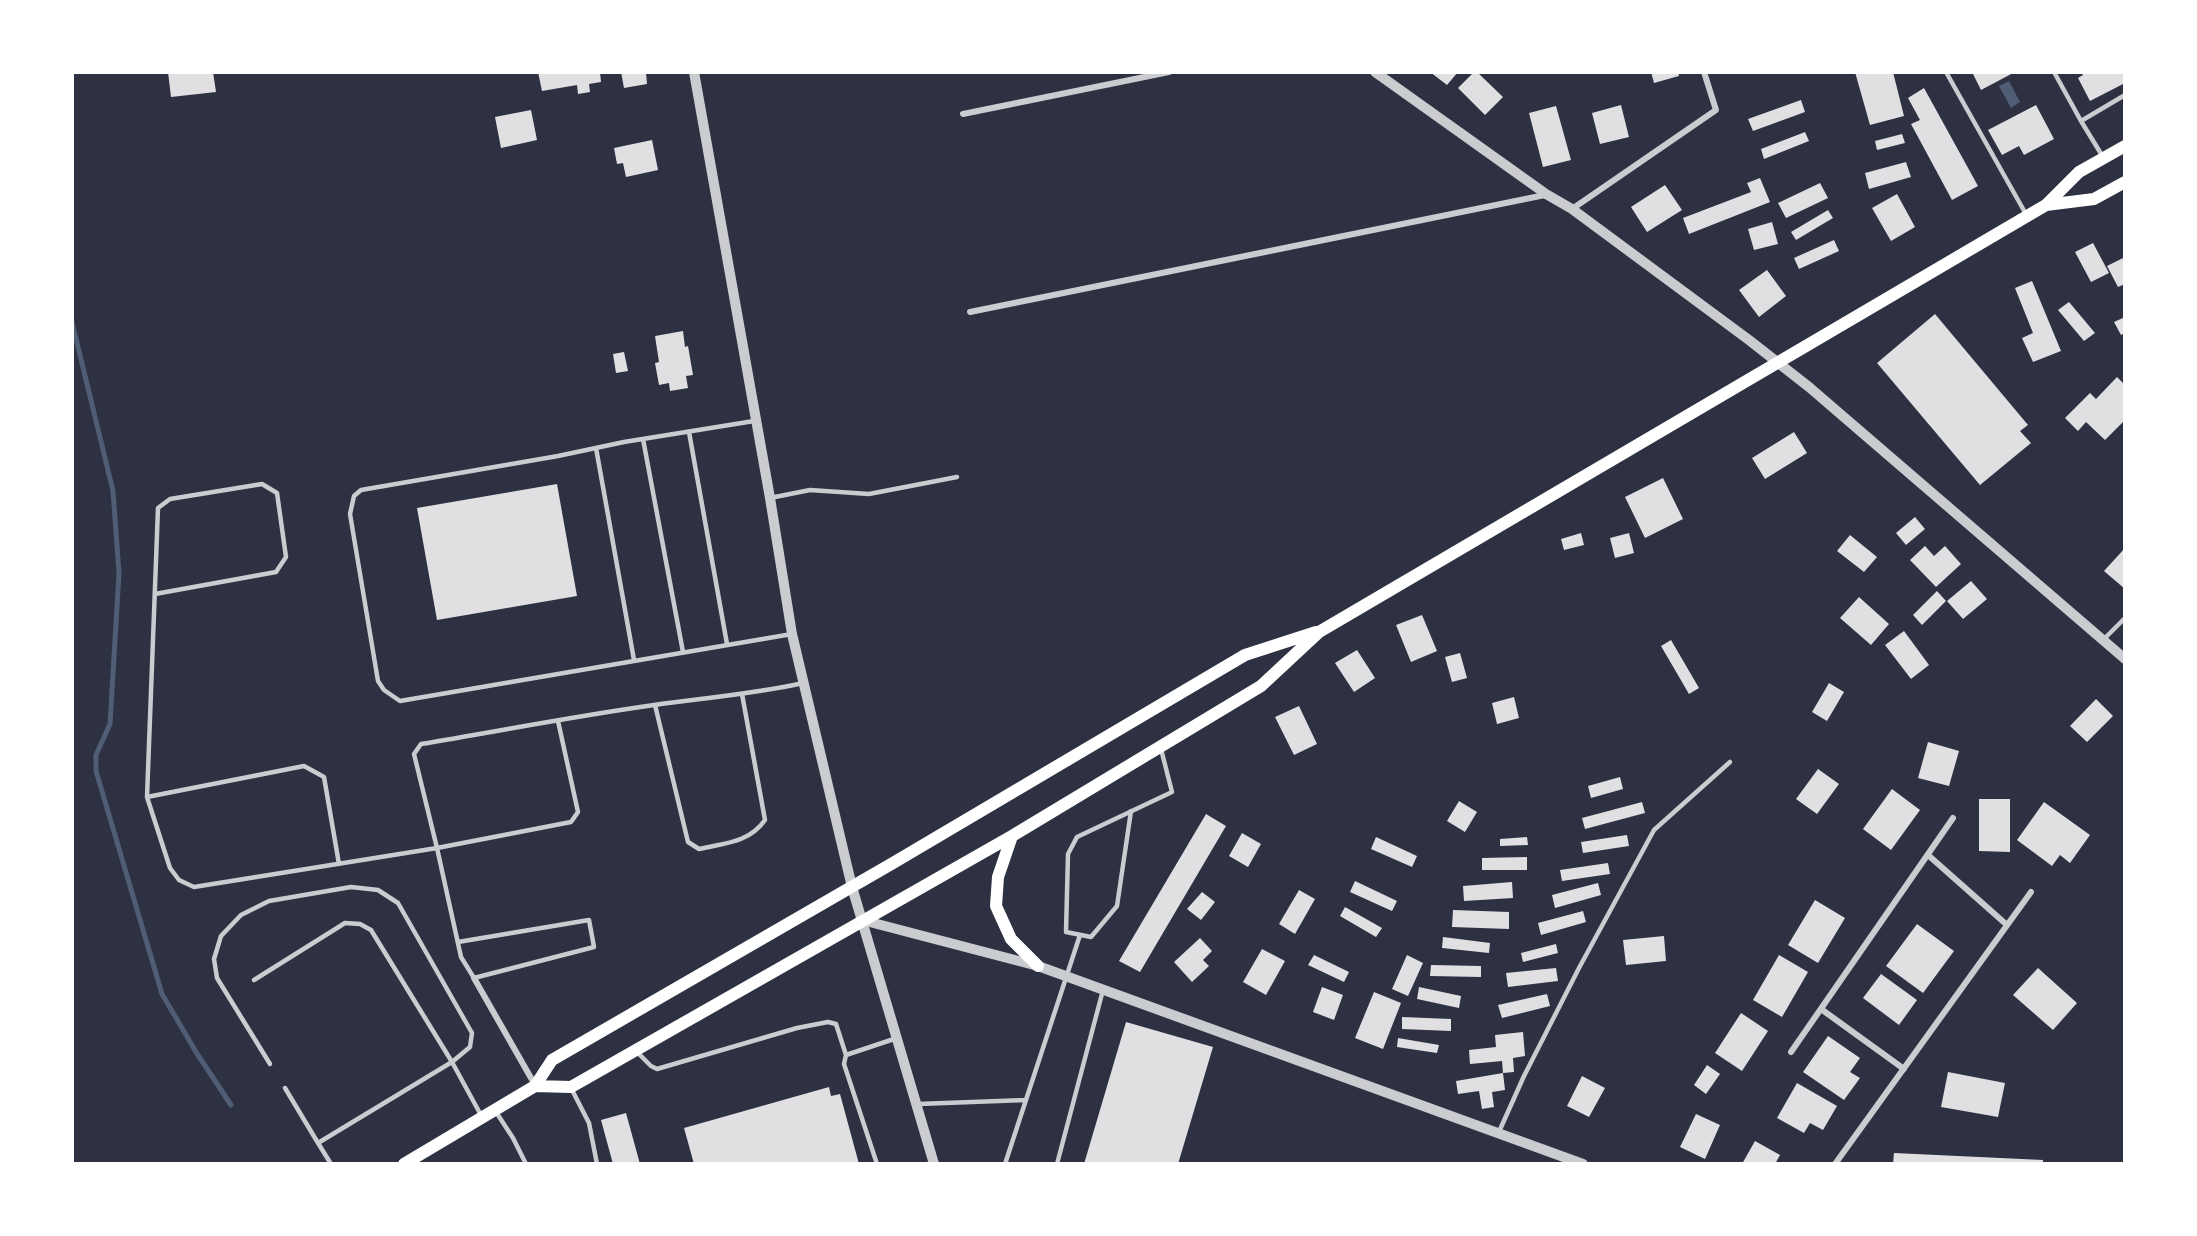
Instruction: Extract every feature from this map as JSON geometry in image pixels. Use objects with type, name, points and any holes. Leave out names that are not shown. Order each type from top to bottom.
[{"type":"main road","points":[[535,1086],[571,1087],[1012,836],[1261,686],[1319,632],[2046,205],[2079,172],[2125,146]]},
{"type":"main road","points":[[2046,205],[2094,199],[2125,182]]},
{"type":"main road","points":[[404,1164],[535,1086],[552,1060],[852,887],[1245,655],[1319,632]]},
{"type":"main road","points":[[1012,836],[998,877],[996,906],[1011,939],[1038,966]]},
{"type":"street","points":[[694,72],[792,634],[852,887],[934,1164]]},
{"type":"street","points":[[963,114],[1169,72]]},
{"type":"street","points":[[1376,72],[1546,194],[1572,209],[1779,363],[2125,659]]},
{"type":"street","points":[[1572,209],[1716,110],[1704,72]]},
{"type":"street","points":[[970,312],[1546,194]]},
{"type":"street","points":[[1791,1052],[1953,818]]},
{"type":"street","points":[[1928,855],[2007,925]]},
{"type":"street","points":[[1835,1164],[2031,892]]},
{"type":"street","points":[[862,920],[1038,966],[1583,1164]]},
{"type":"street","points":[[474,978],[535,1086]]},
{"type":"street","points":[[1821,1009],[1904,1069]]},
{"type":"lane","points":[[1946,72],[2027,216]]},
{"type":"lane","points":[[2054,72],[2103,158]]},
{"type":"lane","points":[[2081,121],[2125,95]]},
{"type":"lane","points":[[755,421],[361,490],[354,496],[350,514],[378,681],[384,690],[400,701],[792,634]]},
{"type":"lane","points":[[689,432],[728,644]]},
{"type":"lane","points":[[643,439],[683,652]]},
{"type":"lane","points":[[596,448],[634,660]]},
{"type":"lane","points":[[770,498],[810,490],[869,494],[957,477]]},
{"type":"lane","points":[[155,594],[276,572],[286,557],[277,493],[262,484],[170,499],[158,508],[147,797],[170,868],[179,880],[194,887],[437,848],[571,822],[578,812],[558,721]]},
{"type":"lane","points":[[2103,640],[2125,618]]},
{"type":"lane","points":[[458,942],[589,920],[594,946],[474,978],[461,957],[414,754],[421,744],[655,705],[768,691],[803,683]]},
{"type":"lane","points":[[655,705],[688,842],[699,849],[745,839],[758,831],[765,820],[742,694]]},
{"type":"lane","points":[[1131,811],[1117,906],[1091,937],[1066,932],[1068,854],[1077,837],[1131,811],[1172,792],[1161,746]]},
{"type":"lane","points":[[1498,1134],[1524,1076],[1579,968],[1654,830],[1730,762]]},
{"type":"lane","points":[[147,797],[304,766],[324,777],[339,864]]},
{"type":"lane","points":[[270,1064],[218,978],[214,958],[221,936],[241,915],[269,901],[351,887],[378,890],[398,903],[472,1033],[470,1047],[452,1062],[318,1143]]},
{"type":"lane","points":[[254,980],[345,922],[360,924],[371,930],[452,1062],[482,1117]]},
{"type":"lane","points":[[1005,1164],[1080,935]]},
{"type":"lane","points":[[1058,1164],[1104,989]]},
{"type":"lane","points":[[635,1050],[657,1069],[797,1028],[828,1022],[836,1024],[846,1055],[844,1064],[877,1164]]},
{"type":"lane","points":[[846,1055],[897,1038]]},
{"type":"lane","points":[[571,1087],[589,1123],[597,1164]]},
{"type":"lane","points":[[285,1088],[331,1164]]},
{"type":"lane","points":[[916,1104],[1026,1100]]},
{"type":"lane","points":[[495,1110],[526,1164]]},
{"type":"water","points":[[2009,81],[2020,102],[2011,108],[1999,86]]},
{"type":"building","points":[[168,72],[213,72],[216,92],[171,97]]},
{"type":"building","points":[[538,72],[600,72],[601,82],[589,84],[590,92],[578,94],[577,85],[542,91]]},
{"type":"building","points":[[621,72],[646,72],[647,84],[624,88]]},
{"type":"building","points":[[1430,72],[1458,72],[1447,85]]},
{"type":"building","points":[[1474,72],[1477,72],[1503,97],[1485,115],[1458,88]]},
{"type":"building","points":[[1651,72],[1678,72],[1679,76],[1654,83]]},
{"type":"building","points":[[1855,72],[1893,72],[1904,116],[1870,125]]},
{"type":"building","points":[[1972,72],[2015,72],[1981,90]]},
{"type":"building","points":[[2081,72],[2125,72],[2125,83],[2090,101],[2078,78],[2083,75]]},
{"type":"building","points":[[1924,88],[1978,186],[1952,200],[1911,124],[1920,120],[1908,98]]},
{"type":"building","points":[[1801,100],[1805,112],[1753,131],[1748,119]]},
{"type":"building","points":[[1621,105],[1629,137],[1600,144],[1592,113]]},
{"type":"building","points":[[2036,105],[2054,139],[2024,155],[2019,146],[2002,155],[1988,130]]},
{"type":"building","points":[[1556,106],[1571,160],[1543,167],[1529,113]]},
{"type":"building","points":[[531,110],[537,140],[501,148],[495,117]]},
{"type":"building","points":[[1805,132],[1809,141],[1764,159],[1761,149]]},
{"type":"building","points":[[1902,134],[1905,143],[1877,150],[1875,141]]},
{"type":"building","points":[[652,140],[658,170],[626,177],[623,163],[617,164],[614,148]]},
{"type":"building","points":[[1906,162],[1911,177],[1869,189],[1865,173]]},
{"type":"building","points":[[1760,178],[1770,202],[1689,234],[1683,218],[1751,192],[1747,183]]},
{"type":"building","points":[[1820,183],[1828,198],[1786,218],[1778,203]]},
{"type":"building","points":[[1665,185],[1682,210],[1647,232],[1631,207]]},
{"type":"building","points":[[1897,194],[1915,227],[1891,241],[1872,208]]},
{"type":"building","points":[[1828,210],[1833,218],[1796,240],[1791,232]]},
{"type":"building","points":[[1772,222],[1778,244],[1754,250],[1748,229]]},
{"type":"building","points":[[1834,240],[1839,251],[1799,269],[1794,258]]},
{"type":"building","points":[[2093,243],[2109,273],[2091,282],[2075,252]]},
{"type":"building","points":[[2125,257],[2125,284],[2118,287],[2107,266]]},
{"type":"building","points":[[1767,270],[1786,296],[1759,317],[1739,290]]},
{"type":"building","points":[[2032,281],[2061,351],[2033,362],[2022,338],[2033,333],[2015,288]]},
{"type":"building","points":[[2069,302],[2095,333],[2084,341],[2058,310]]},
{"type":"building","points":[[1935,314],[2028,425],[2020,431],[2031,443],[1980,485],[1877,363]]},
{"type":"building","points":[[2125,317],[2125,333],[2121,335],[2114,322]]},
{"type":"building","points":[[683,331],[693,375],[686,376],[688,388],[670,391],[669,383],[659,385],[655,363],[659,362],[655,336]]},
{"type":"building","points":[[624,352],[628,371],[616,373],[613,354]]},
{"type":"building","points":[[2117,377],[2125,385],[2125,420],[2105,440],[2086,422],[2078,431],[2065,418],[2090,393],[2096,399]]},
{"type":"building","points":[[1794,432],[1807,453],[1765,479],[1752,458]]},
{"type":"building","points":[[1663,478],[1683,519],[1645,538],[1625,497]]},
{"type":"building","points":[[557,484],[577,596],[437,620],[417,508]]},
{"type":"building","points":[[1915,517],[1925,529],[1906,545],[1896,533]]},
{"type":"building","points":[[1581,533],[1584,545],[1564,550],[1561,539]]},
{"type":"building","points":[[1629,533],[1634,553],[1615,558],[1610,538]]},
{"type":"building","points":[[1850,535],[1877,557],[1864,572],[1837,551]]},
{"type":"building","points":[[1925,546],[1934,556],[1945,546],[1961,564],[1936,587],[1910,560]]},
{"type":"building","points":[[2125,548],[2125,589],[2104,571]]},
{"type":"building","points":[[1971,581],[1987,599],[1963,619],[1947,601]]},
{"type":"building","points":[[1937,591],[1946,601],[1922,625],[1913,615]]},
{"type":"building","points":[[1859,597],[1889,624],[1871,645],[1840,618]]},
{"type":"building","points":[[1422,615],[1437,651],[1411,662],[1396,625]]},
{"type":"building","points":[[1904,631],[1929,665],[1911,679],[1885,645]]},
{"type":"building","points":[[1671,640],[1699,688],[1689,694],[1661,646]]},
{"type":"building","points":[[1357,650],[1375,678],[1354,692],[1335,663]]},
{"type":"building","points":[[1460,653],[1467,678],[1452,682],[1445,657]]},
{"type":"building","points":[[1829,683],[1844,692],[1827,721],[1812,712]]},
{"type":"building","points":[[1514,697],[1519,718],[1497,724],[1492,703]]},
{"type":"building","points":[[2096,699],[2113,716],[2087,742],[2070,726]]},
{"type":"building","points":[[1299,706],[1317,744],[1294,755],[1275,717]]},
{"type":"building","points":[[1928,742],[1959,751],[1949,786],[1918,778]]},
{"type":"building","points":[[1818,769],[1839,784],[1817,814],[1796,799]]},
{"type":"building","points":[[1620,777],[1623,789],[1591,798],[1588,786]]},
{"type":"building","points":[[1892,789],[1920,810],[1891,850],[1863,829]]},
{"type":"building","points":[[1979,799],[2010,799],[2010,852],[1979,851]]},
{"type":"building","points":[[1459,801],[1477,812],[1465,832],[1447,821]]},
{"type":"building","points":[[1642,802],[1645,813],[1585,829],[1582,818]]},
{"type":"building","points":[[2044,802],[2090,835],[2070,863],[2060,855],[2052,866],[2017,840]]},
{"type":"building","points":[[1206,814],[1226,826],[1140,972],[1119,961]]},
{"type":"building","points":[[1242,833],[1261,844],[1248,867],[1229,856]]},
{"type":"building","points":[[1627,835],[1629,846],[1583,853],[1581,842]]},
{"type":"building","points":[[1376,837],[1417,856],[1412,867],[1371,849]]},
{"type":"building","points":[[1527,837],[1528,845],[1500,846],[1500,839]]},
{"type":"building","points":[[1527,857],[1527,870],[1482,870],[1482,858]]},
{"type":"building","points":[[1608,863],[1610,874],[1562,881],[1560,870]]},
{"type":"building","points":[[1355,881],[1397,901],[1392,911],[1350,892]]},
{"type":"building","points":[[1512,882],[1513,898],[1464,901],[1463,886]]},
{"type":"building","points":[[1598,883],[1601,895],[1555,908],[1552,895]]},
{"type":"building","points":[[1299,890],[1315,899],[1295,934],[1279,924]]},
{"type":"building","points":[[1202,892],[1215,902],[1201,920],[1187,909]]},
{"type":"building","points":[[1815,900],[1845,918],[1818,963],[1788,945]]},
{"type":"building","points":[[1345,907],[1382,928],[1376,937],[1340,916]]},
{"type":"building","points":[[1453,910],[1509,912],[1509,929],[1452,927]]},
{"type":"building","points":[[1583,911],[1586,922],[1541,935],[1538,923]]},
{"type":"building","points":[[1917,924],[1954,951],[1923,993],[1886,966]]},
{"type":"building","points":[[1664,936],[1666,961],[1626,965],[1623,940]]},
{"type":"building","points":[[1443,937],[1490,943],[1489,953],[1442,948]]},
{"type":"building","points":[[1200,938],[1212,951],[1203,960],[1209,966],[1192,982],[1174,962]]},
{"type":"building","points":[[1556,944],[1558,953],[1523,962],[1521,953]]},
{"type":"building","points":[[1262,949],[1285,961],[1266,995],[1243,982]]},
{"type":"building","points":[[1314,955],[1349,972],[1344,982],[1308,965]]},
{"type":"building","points":[[1407,955],[1423,963],[1408,996],[1392,989]]},
{"type":"building","points":[[1779,955],[1808,972],[1782,1017],[1753,1000]]},
{"type":"building","points":[[1431,965],[1481,966],[1481,977],[1430,976]]},
{"type":"building","points":[[1556,968],[1558,981],[1508,987],[1506,973]]},
{"type":"building","points":[[2038,968],[2077,1003],[2053,1030],[2013,995]]},
{"type":"building","points":[[1881,974],[1917,1000],[1899,1025],[1863,998]]},
{"type":"building","points":[[1322,987],[1343,995],[1334,1020],[1313,1012]]},
{"type":"building","points":[[1419,987],[1461,996],[1459,1008],[1417,999]]},
{"type":"building","points":[[1374,992],[1401,1003],[1383,1049],[1355,1038]]},
{"type":"building","points":[[1547,994],[1550,1006],[1502,1018],[1498,1005]]},
{"type":"building","points":[[1741,1013],[1768,1031],[1742,1071],[1715,1053]]},
{"type":"building","points":[[1402,1017],[1451,1019],[1451,1031],[1402,1029]]},
{"type":"building","points":[[1126,1022],[1213,1047],[1178,1164],[1084,1164]]},
{"type":"building","points":[[1523,1032],[1525,1056],[1513,1058],[1514,1072],[1503,1073],[1502,1061],[1470,1064],[1469,1050],[1496,1047],[1495,1035]]},
{"type":"building","points":[[1828,1036],[1860,1058],[1850,1072],[1860,1078],[1844,1100],[1803,1072]]},
{"type":"building","points":[[1398,1038],[1439,1045],[1437,1053],[1397,1047]]},
{"type":"building","points":[[1707,1065],[1720,1074],[1706,1094],[1694,1085]]},
{"type":"building","points":[[1948,1072],[2005,1083],[1998,1117],[1941,1107]]},
{"type":"building","points":[[1503,1073],[1505,1090],[1492,1092],[1494,1107],[1482,1109],[1479,1091],[1458,1094],[1456,1081]]},
{"type":"building","points":[[1582,1076],[1605,1088],[1589,1117],[1567,1106]]},
{"type":"building","points":[[1797,1083],[1837,1106],[1823,1130],[1810,1123],[1804,1133],[1777,1118]]},
{"type":"building","points":[[829,1087],[831,1096],[840,1094],[859,1164],[694,1164],[684,1128]]},
{"type":"building","points":[[626,1113],[640,1164],[613,1164],[601,1120]]},
{"type":"building","points":[[1696,1114],[1720,1125],[1705,1159],[1680,1147]]},
{"type":"building","points":[[1755,1141],[1780,1155],[1775,1164],[1742,1164]]},
{"type":"building","points":[[1894,1153],[2043,1160],[2043,1164],[1893,1164]]},
{"type":"waterway","points":[[72,322],[113,491],[119,573],[110,724],[96,755],[96,771],[162,994],[231,1105]]}]
